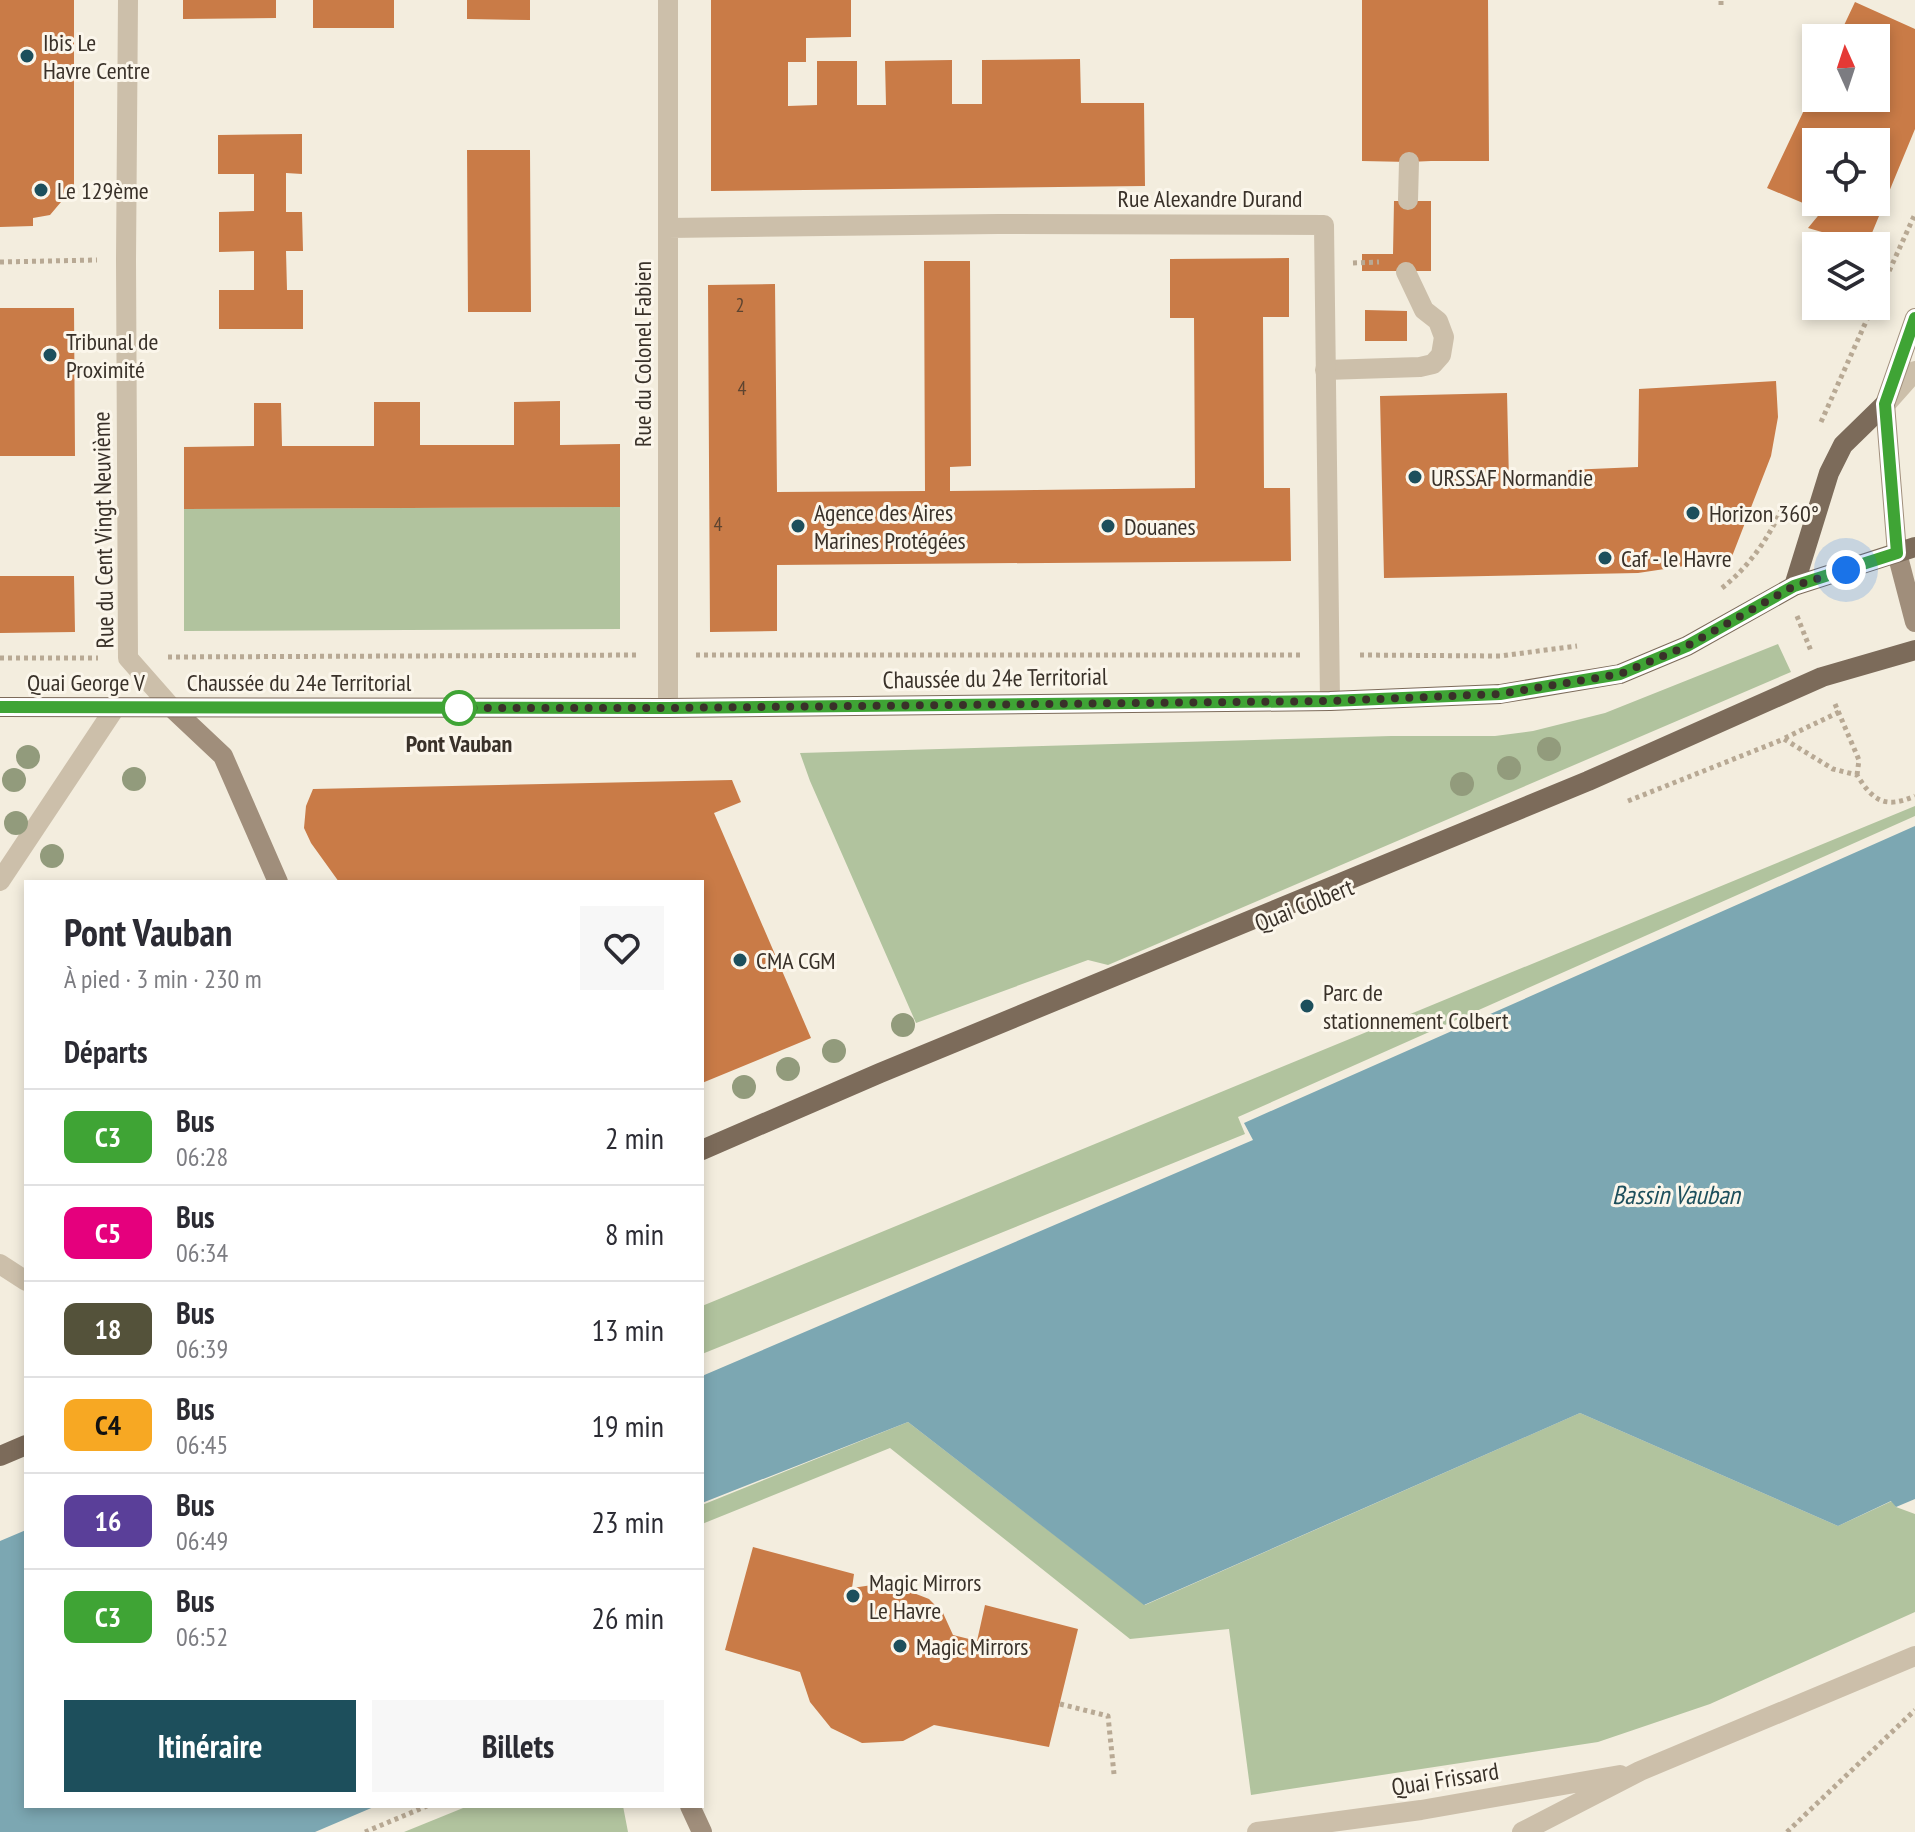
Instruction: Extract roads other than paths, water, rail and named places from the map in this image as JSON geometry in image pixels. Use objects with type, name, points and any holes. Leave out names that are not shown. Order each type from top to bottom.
[{"type":"main road","points":[[1794,586],[1829,473],[1843,445],[1885,404],[1915,318]]},
{"type":"main road","points":[[1885,404],[1915,622]]},
{"type":"main road","points":[[1794,586],[1906,550]]},
{"type":"main road","name":"Chaussée du 24e Territorial","points":[[172,708],[668,708],[1330,701],[1500,694],[1620,674],[1687,646],[1794,586]]},
{"type":"main road","name":"Quai Colbert","points":[[704,1149],[1588,781],[1832,673],[1915,650]]},
{"type":"main road","name":"Quai George V","points":[[0,707],[172,708]]},
{"type":"main road","points":[[172,708],[223,756],[277,880]]},
{"type":"main road","points":[[0,1456],[24,1446]]},
{"type":"main road","points":[[691,1808],[702,1832]]},
{"type":"street","name":"Rue du Cent Vingt Neuvième","points":[[128,0],[128,658],[172,708]]},
{"type":"street","name":"Rue du Colonel Fabien","points":[[668,0],[668,708]]},
{"type":"street","points":[[1408,200],[1409,162]]},
{"type":"street","name":"Rue Alexandre Durand","points":[[668,228],[998,224],[1324,225],[1330,701]]},
{"type":"street","points":[[1325,370],[1420,367],[1433,364],[1441,355],[1444,337],[1438,321],[1424,310],[1406,272]]},
{"type":"street","points":[[1885,404],[1915,371]]},
{"type":"street","points":[[0,881],[115,708]]},
{"type":"street","points":[[0,1264],[24,1280]]},
{"type":"street","name":"Quai Frissard","points":[[1522,1832],[1640,1771],[1915,1656]]},
{"type":"street","name":"Quai Frissard","points":[[1257,1832],[1305,1829],[1640,1771]]},
{"type":"water","name":"Bassin Vauban","points":[[1915,826],[1915,1499],[1896,1507],[1891,1501],[1838,1526],[1580,1413],[1144,1605],[908,1422],[704,1502],[704,1375],[1253,1140],[1244,1123]]},
{"type":"water","points":[[24,1531],[24,1808],[371,1808],[315,1832],[0,1832],[0,1541]]},
{"type":"place","name":"Ibis Le Havre Centre","points":[[27,56]]},
{"type":"place","name":"Le 129ème","points":[[41,190]]},
{"type":"place","name":"Tribunal de Proximité","points":[[50,355]]},
{"type":"place","name":"URSSAF Normandie","points":[[1415,477]]},
{"type":"place","name":"Horizon 360°","points":[[1693,513]]},
{"type":"place","name":"Agence des Aires Marines Protégées","points":[[798,526]]},
{"type":"place","name":"Douanes","points":[[1108,526]]},
{"type":"place","name":"Caf - le Havre","points":[[1605,558]]},
{"type":"place","name":"Pont Vauban","points":[[459,708]]},
{"type":"place","name":"CMA CGM","points":[[740,960]]},
{"type":"place","name":"Parc de stationnement Colbert","points":[[1307,1006]]},
{"type":"place","name":"Magic Mirrors Le Havre","points":[[853,1596]]},
{"type":"place","name":"Magic Mirrors","points":[[900,1646]]}]
